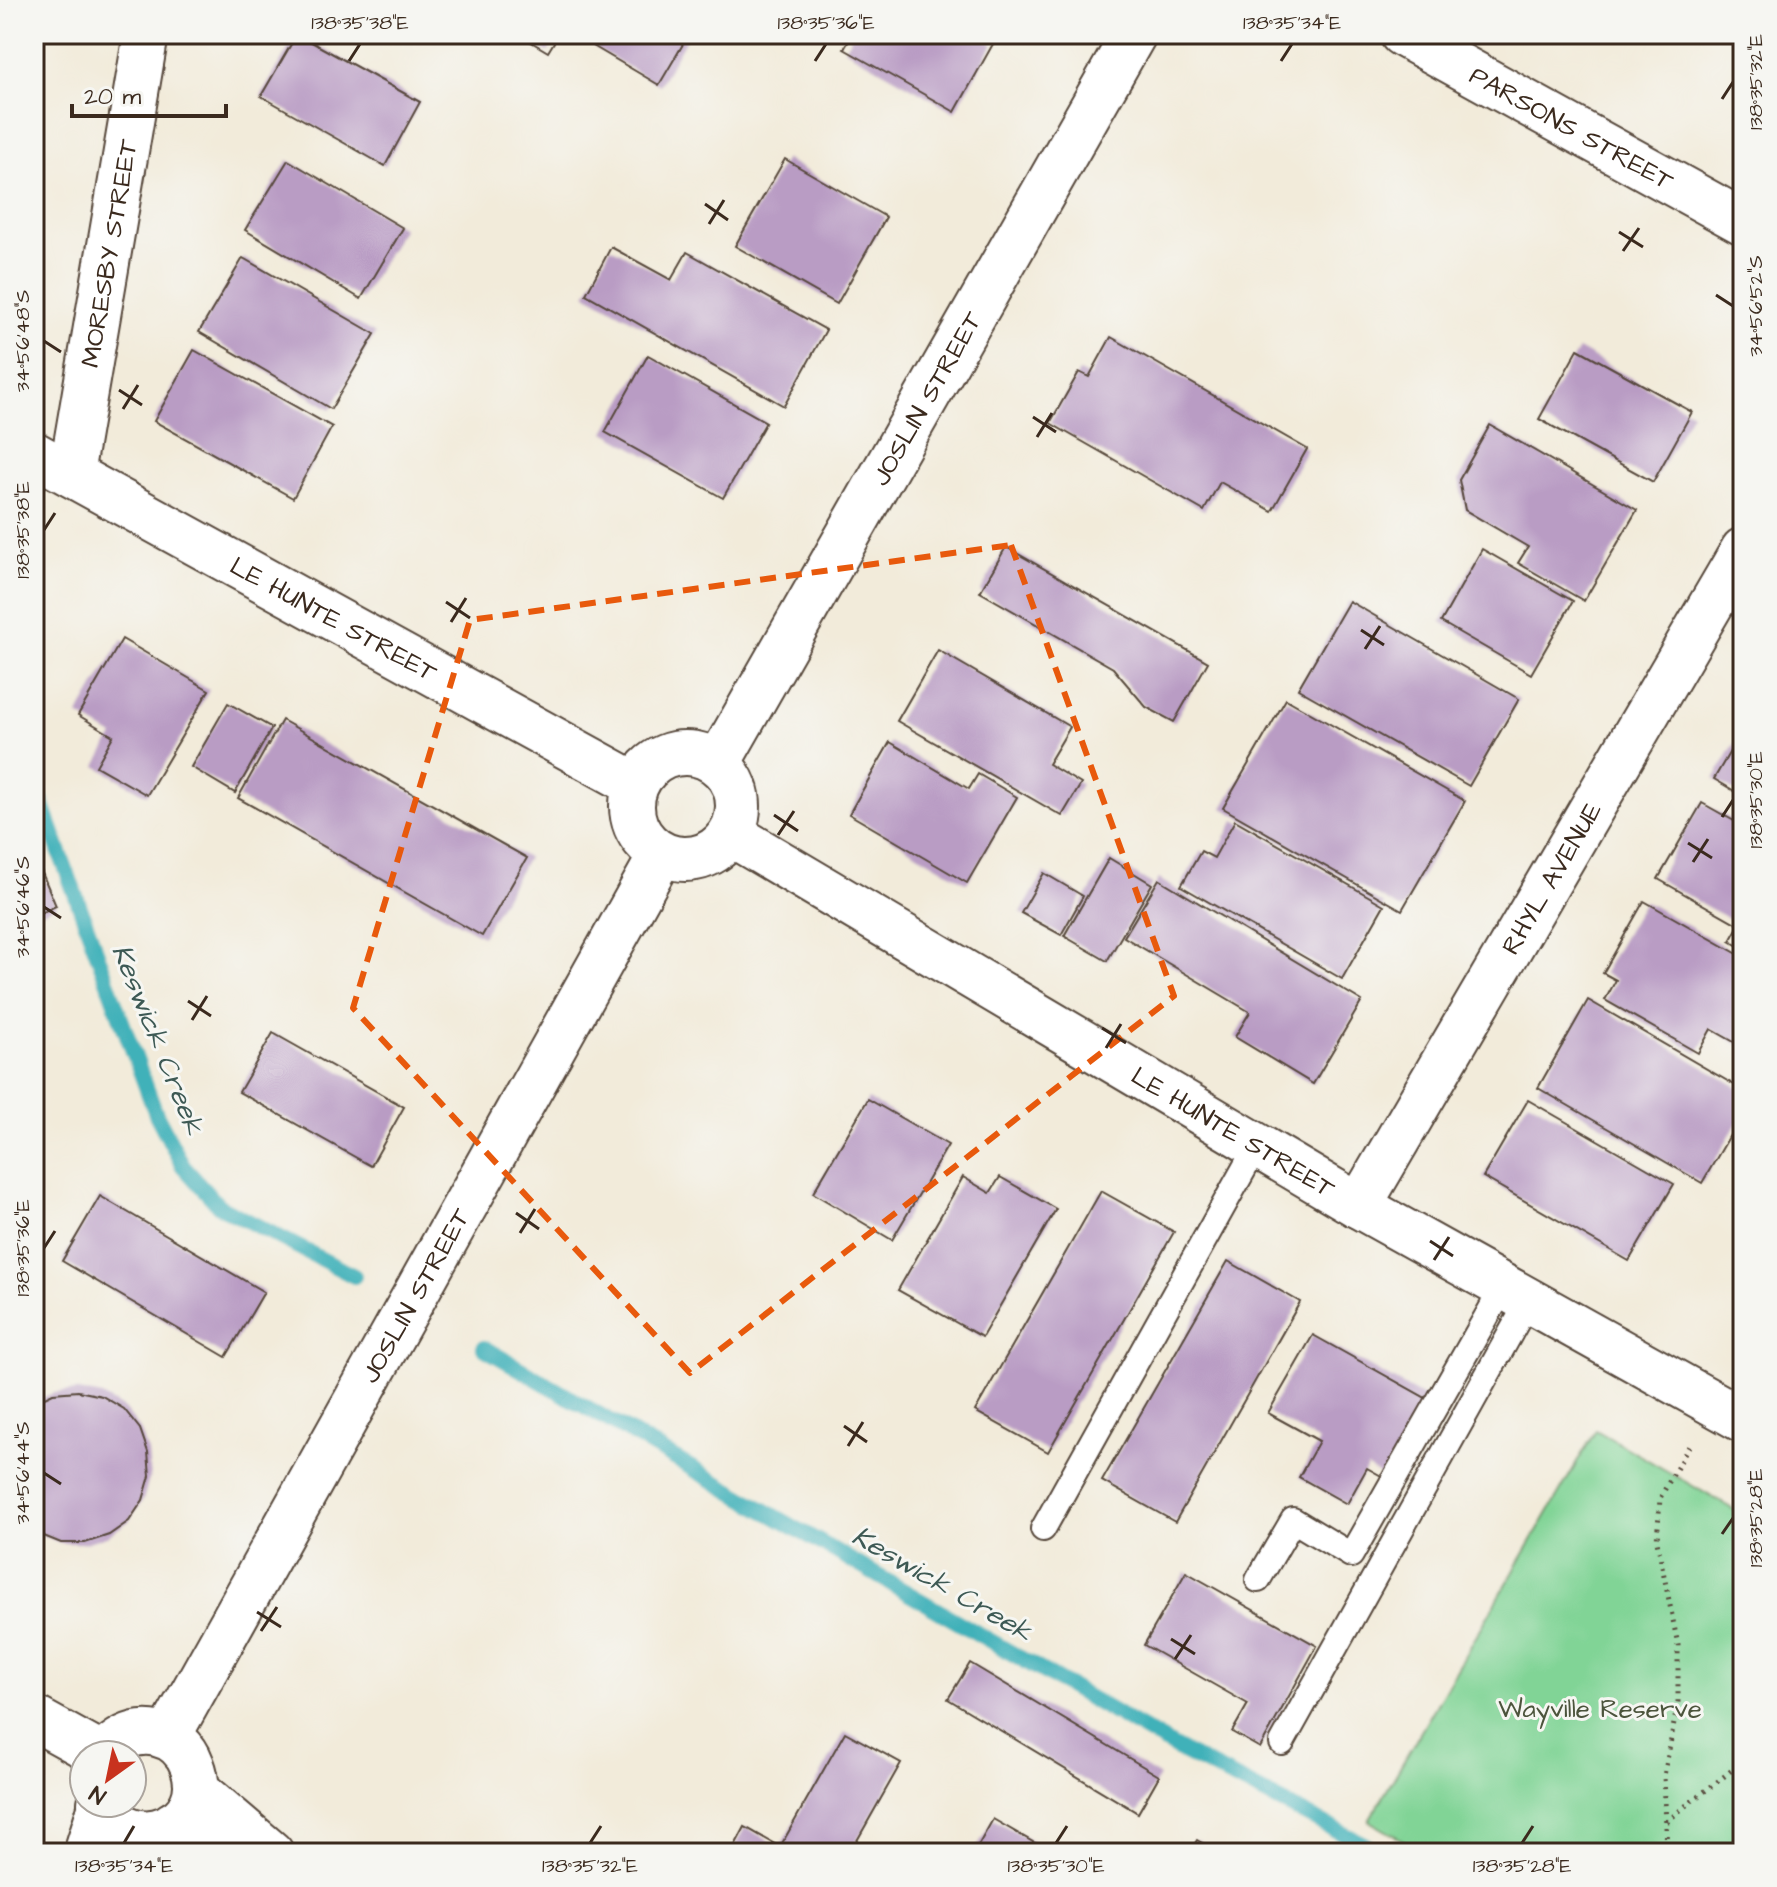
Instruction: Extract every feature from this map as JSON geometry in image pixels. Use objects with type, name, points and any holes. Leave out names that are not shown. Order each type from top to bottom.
[{"type":"street","name":"MORESBY STREET","points":[[52,464],[146,34]]},
{"type":"street","name":"JOSLIN STREET","points":[[718,763],[1134,34]]},
{"type":"street","name":"PARSONS STREET","points":[[1402,34],[1743,222]]},
{"type":"street","name":"LE HUNTE STREET","points":[[52,464],[635,784]]},
{"type":"street","name":"RHYL AVENUE","points":[[1359,1206],[1743,550]]},
{"type":"street","points":[[679,752],[697,753],[718,763],[731,777],[738,798],[738,817],[731,834],[718,849],[700,858],[681,860],[661,855],[646,843],[633,821],[631,802],[635,784],[655,760],[679,752]]},
{"type":"street","name":"LE HUNTE STREET","points":[[731,834],[1359,1206],[1728,1411]]},
{"type":"street","name":"JOSLIN STREET","points":[[168,1737],[661,855]]},
{"type":"street","points":[[34,1718],[73,1739]]},
{"type":"street","points":[[122,1739],[151,1732],[168,1737],[188,1755],[196,1774],[158,1825]]},
{"type":"street","points":[[86,1853],[96,1819]]},
{"type":"street","points":[[110,1819],[121,1827],[158,1825],[272,1853]]},
{"type":"lane","points":[[1043,1529],[1258,1144]]},
{"type":"lane","points":[[1258,1580],[1293,1520],[1351,1555],[1517,1293]]},
{"type":"lane","points":[[1282,1743],[1517,1293]]},
{"type":"path","points":[[1667,1853],[1664,1776],[1678,1702],[1678,1645],[1657,1541],[1660,1498],[1728,1411]]},
{"type":"path","points":[[1666,1823],[1693,1797],[1727,1776],[1743,1760]]},
{"type":"highlighted area","points":[[1011,545],[1174,996],[690,1373],[353,1008],[470,620]]},
{"type":"green space","name":"Wayville Reserve","points":[[1596,1430],[1743,1515],[1743,1853],[1425,1853],[1369,1821]]},
{"type":"building","points":[[297,34],[420,102],[385,166],[261,96]]},
{"type":"building","points":[[518,34],[559,34],[548,52]]},
{"type":"building","points":[[594,34],[689,34],[659,85],[588,43]]},
{"type":"building","points":[[853,34],[975,34],[993,44],[955,112],[844,49]]},
{"type":"building","points":[[785,159],[886,217],[837,304],[735,246]]},
{"type":"building","points":[[288,160],[403,228],[361,299],[245,230]]},
{"type":"building","points":[[611,247],[671,280],[687,252],[826,330],[784,406],[586,294]]},
{"type":"building","points":[[243,258],[375,334],[331,409],[199,332]]},
{"type":"building","points":[[1111,337],[1307,449],[1272,511],[1220,482],[1204,511],[1050,423],[1079,372],[1089,377]]},
{"type":"building","points":[[1578,349],[1692,412],[1653,482],[1539,419]]},
{"type":"building","points":[[194,350],[332,427],[293,498],[154,421]]},
{"type":"building","points":[[648,355],[766,422],[723,498],[605,432]]},
{"type":"building","points":[[1490,425],[1637,510],[1584,601],[1518,563],[1528,547],[1465,510],[1459,480]]},
{"type":"building","points":[[1006,547],[1208,662],[1174,722],[1146,707],[1113,668],[980,592]]},
{"type":"building","points":[[1482,549],[1573,601],[1531,674],[1441,622]]},
{"type":"building","points":[[1349,601],[1519,699],[1469,786],[1298,689]]},
{"type":"building","points":[[122,639],[209,690],[147,795],[96,766],[113,736],[78,715]]},
{"type":"building","points":[[938,650],[1070,727],[1048,764],[1081,784],[1062,816],[897,721]]},
{"type":"building","points":[[1286,699],[1465,801],[1402,910],[1223,808]]},
{"type":"building","points":[[228,703],[272,728],[235,793],[191,767]]},
{"type":"building","points":[[282,720],[527,858],[482,936],[238,798]]},
{"type":"building","points":[[1743,729],[1743,796],[1714,779]]},
{"type":"building","points":[[890,742],[969,789],[978,774],[1017,797],[967,883],[849,814]]},
{"type":"building","points":[[1702,803],[1743,826],[1743,949],[1730,941],[1739,925],[1658,879]]},
{"type":"building","points":[[1235,820],[1384,905],[1342,979],[1181,886],[1201,851],[1214,858]]},
{"type":"building","points":[[34,854],[56,906],[34,916]]},
{"type":"building","points":[[1109,858],[1152,884],[1107,961],[1064,936]]},
{"type":"building","points":[[1044,873],[1083,896],[1061,935],[1021,913]]},
{"type":"building","points":[[1159,879],[1362,1001],[1313,1084],[1235,1037],[1250,1012],[1124,937]]},
{"type":"building","points":[[1644,901],[1743,957],[1743,1047],[1711,1029],[1698,1053],[1605,1000],[1616,980],[1603,973]]},
{"type":"building","points":[[1588,1000],[1743,1090],[1743,1113],[1702,1183],[1538,1088]]},
{"type":"building","points":[[273,1033],[404,1107],[371,1166],[239,1092]]},
{"type":"building","points":[[868,1099],[948,1145],[892,1240],[813,1193]]},
{"type":"building","points":[[1528,1100],[1674,1184],[1629,1261],[1483,1177]]},
{"type":"building","points":[[963,1177],[990,1193],[1000,1177],[1056,1209],[982,1337],[898,1290]]},
{"type":"building","points":[[1101,1191],[1174,1232],[1048,1452],[975,1411]]},
{"type":"building","points":[[100,1196],[264,1292],[226,1357],[62,1261]]},
{"type":"building","points":[[1228,1261],[1300,1302],[1175,1522],[1102,1481]]},
{"type":"building","points":[[1313,1335],[1429,1400],[1385,1478],[1367,1468],[1347,1504],[1299,1477],[1319,1441],[1268,1413]]},
{"type":"building","points":[[78,1391],[102,1396],[124,1409],[140,1429],[148,1452],[150,1476],[143,1500],[129,1521],[109,1535],[85,1543],[61,1543],[34,1532],[34,1402],[53,1393]]},
{"type":"building","points":[[1186,1572],[1317,1646],[1260,1748],[1232,1732],[1248,1704],[1144,1645]]},
{"type":"building","points":[[970,1663],[1159,1776],[1138,1813],[948,1699]]},
{"type":"building","points":[[845,1732],[901,1763],[850,1853],[731,1853],[745,1827],[780,1847]]},
{"type":"building","points":[[993,1819],[1052,1853],[974,1853]]},
{"type":"building","points":[[1197,1840],[1219,1853],[1189,1853]]},
{"type":"waterway","name":"Keswick Creek","points":[[34,782],[156,1114],[183,1166],[219,1206],[354,1276]]},
{"type":"waterway","name":"Keswick Creek","points":[[484,1348],[1179,1750],[1381,1853]]}]
